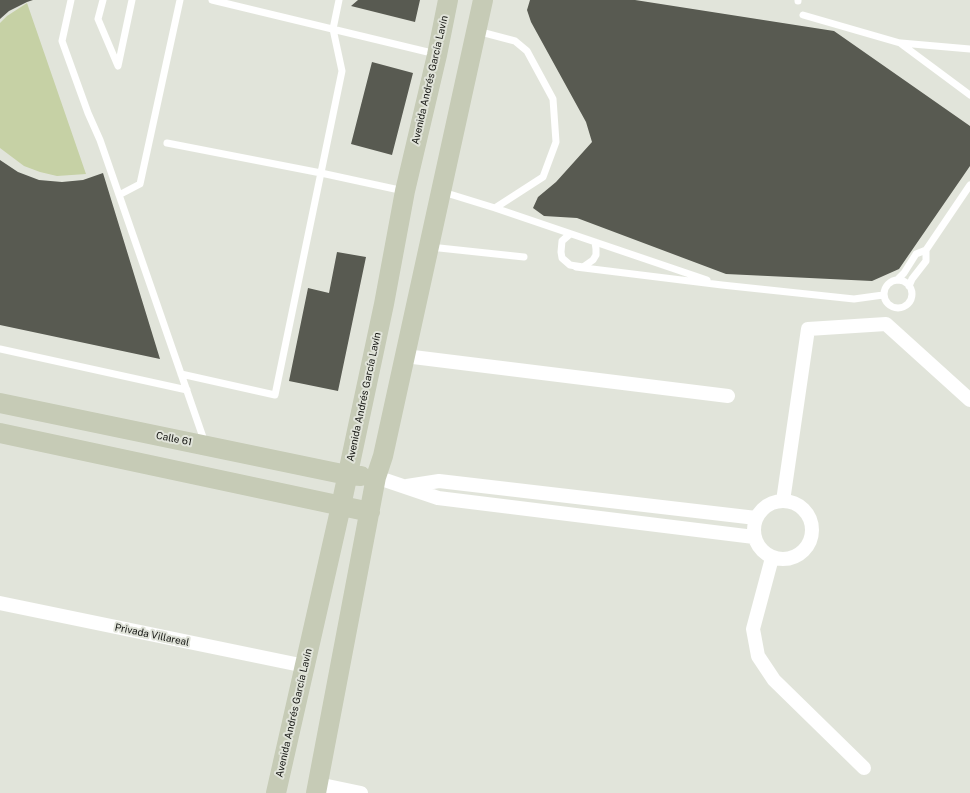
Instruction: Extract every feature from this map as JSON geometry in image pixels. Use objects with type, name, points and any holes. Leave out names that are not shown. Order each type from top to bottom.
[{"type":"main road","name":"Avenida Andrés García Lavín","points":[[276,793],[341,506],[384,304],[405,191],[437,55],[448,0]]},
{"type":"main road","points":[[317,788],[376,477],[383,456],[483,0]]},
{"type":"main road","name":"Calle 61","points":[[0,404],[347,475],[376,477]]},
{"type":"main road","points":[[0,433],[370,512]]},
{"type":"street","points":[[783,501],[808,329],[886,324],[970,400]]},
{"type":"street","points":[[405,356],[728,396]]},
{"type":"street","points":[[376,477],[438,498],[754,536]]},
{"type":"street","points":[[405,486],[439,481],[756,518]]},
{"type":"street","points":[[783,501],[793,502],[801,507],[812,522],[813,531],[811,540],[803,552],[791,559],[782,560],[772,558],[764,553],[758,546],[754,536],[754,527],[756,518],[761,511],[775,502],[783,501]]},
{"type":"street","points":[[772,558],[753,629],[758,656],[774,680],[864,768]]},
{"type":"street","name":"Privada Villareal","points":[[0,603],[305,666]]},
{"type":"street","points":[[317,788],[361,793]]},
{"type":"lane","points":[[71,0],[62,41],[88,113],[100,140],[206,445]]},
{"type":"lane","points":[[103,0],[98,19],[118,66],[132,0]]},
{"type":"lane","points":[[119,195],[140,184],[180,0]]},
{"type":"lane","points":[[212,0],[437,55]]},
{"type":"lane","points":[[181,374],[275,395],[342,70],[333,29],[339,0]]},
{"type":"lane","points":[[803,15],[900,42],[970,49]]},
{"type":"lane","points":[[476,31],[515,41],[527,51],[553,100],[556,142],[543,177],[495,208]]},
{"type":"lane","points":[[900,42],[970,95]]},
{"type":"lane","points":[[167,142],[405,191]]},
{"type":"lane","points":[[926,250],[916,254],[904,273],[897,280],[885,286],[884,295],[887,304],[900,308],[911,299],[912,295],[910,286],[912,279],[926,261],[926,250],[970,185]]},
{"type":"lane","points":[[441,192],[495,208],[722,285]]},
{"type":"lane","points":[[570,234],[562,241],[561,252],[566,262],[576,267],[854,299],[884,295]]},
{"type":"lane","points":[[576,267],[583,267],[593,260],[596,255],[595,242]]},
{"type":"lane","points":[[428,247],[524,257]]},
{"type":"lane","points":[[897,280],[906,282],[910,286]]},
{"type":"lane","points":[[0,349],[187,390]]},
{"type":"green space","points":[[27,3],[86,174],[57,176],[40,172],[24,166],[0,148],[0,23],[7,16]]},
{"type":"building","points":[[0,0],[33,0],[9,11],[0,19]]},
{"type":"building","points":[[358,0],[420,0],[415,22],[351,6]]},
{"type":"building","points":[[530,0],[635,0],[834,31],[970,126],[970,166],[899,269],[872,281],[726,274],[577,218],[544,216],[533,208],[538,197],[556,182],[592,142],[586,122],[531,22],[527,10]]},
{"type":"building","points":[[372,62],[413,73],[392,155],[351,144]]},
{"type":"building","points":[[0,160],[18,172],[39,180],[62,182],[83,180],[103,173],[160,359],[0,325]]},
{"type":"building","points":[[337,252],[366,257],[338,391],[289,381],[308,288],[329,293]]}]
